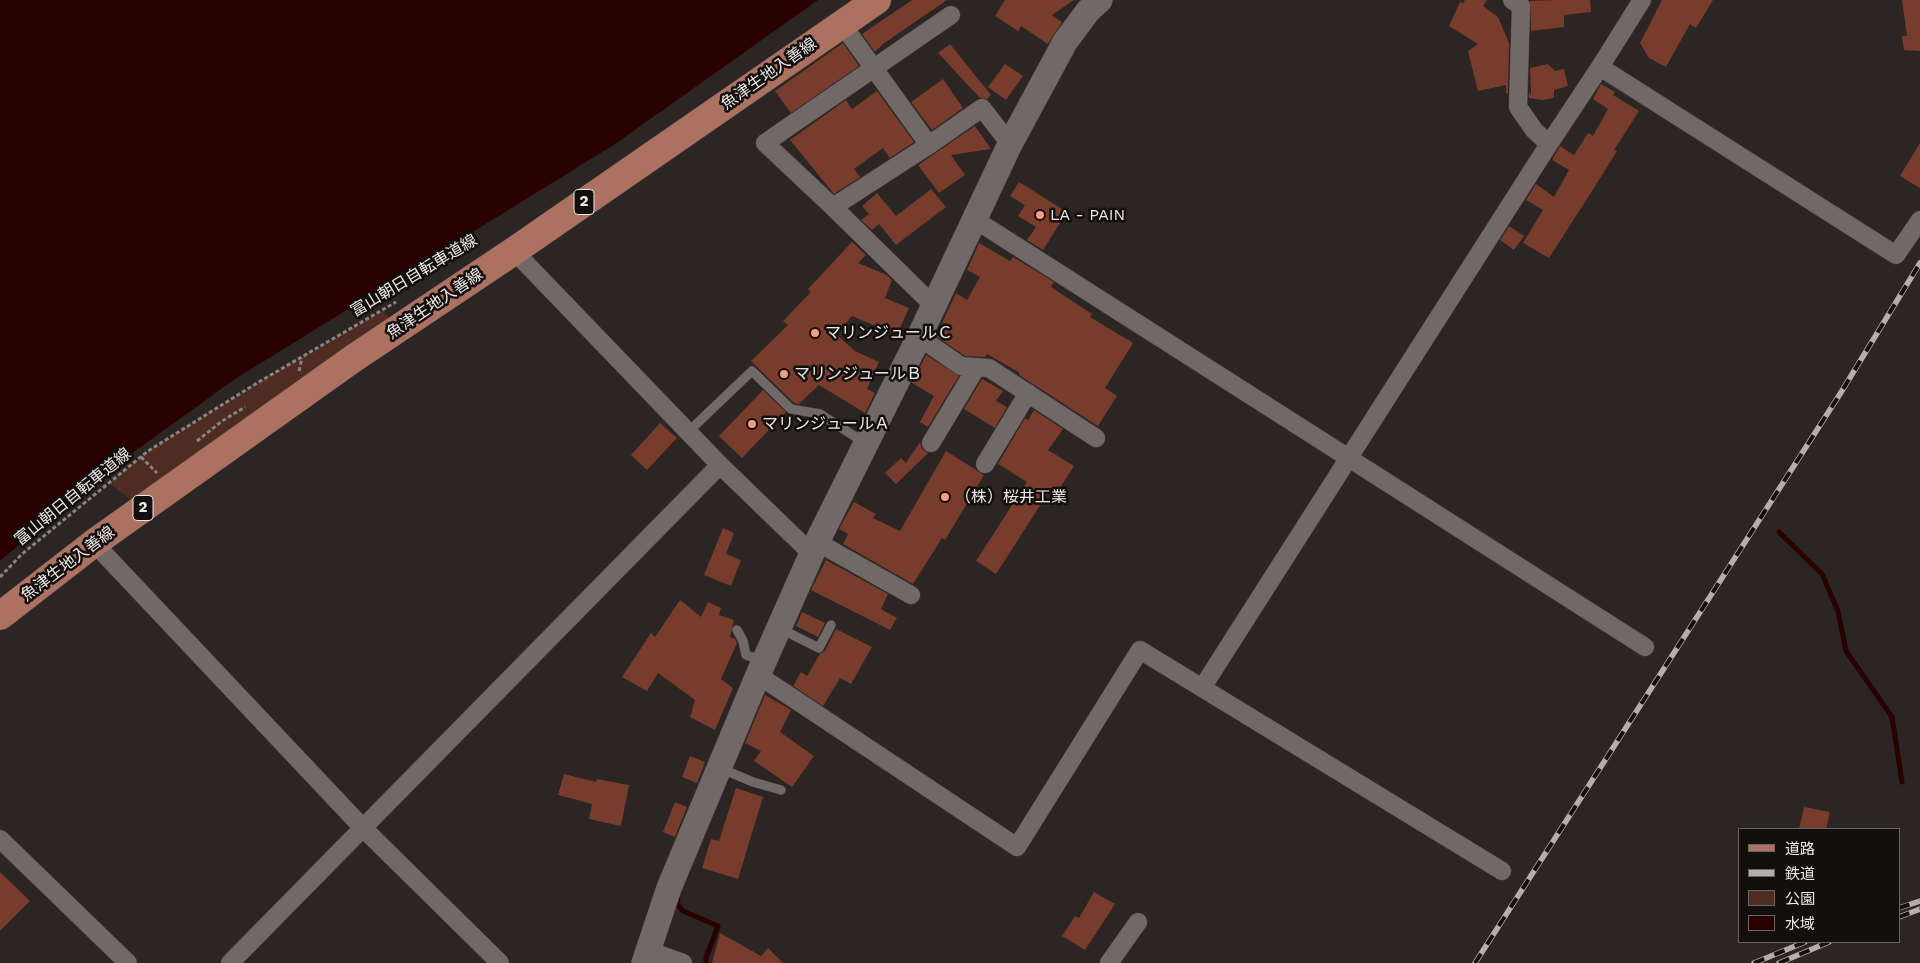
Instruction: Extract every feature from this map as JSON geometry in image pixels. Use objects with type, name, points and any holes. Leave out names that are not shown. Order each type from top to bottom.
[{"type":"main road","name":"魚津生地入善線","points":[[0,616],[94,543],[354,358],[514,251],[877,0]]},
{"type":"street","points":[[683,963],[646,956],[669,888],[761,668],[814,548],[1010,144],[1065,42],[1088,10],[1100,0]]},
{"type":"street","points":[[1202,688],[1642,0]]},
{"type":"street","points":[[1518,2],[1518,107],[1534,130],[1549,144]]},
{"type":"street","points":[[933,305],[765,143],[951,15]]},
{"type":"street","points":[[842,24],[928,145]]},
{"type":"street","points":[[1600,67],[1896,256],[1920,220]]},
{"type":"street","points":[[833,207],[982,108],[1010,144]]},
{"type":"street","points":[[974,219],[1645,648]]},
{"type":"street","points":[[514,251],[720,465],[814,548],[911,595]]},
{"type":"street","points":[[918,337],[961,366],[989,368],[1096,438]]},
{"type":"street","points":[[931,443],[976,368]]},
{"type":"street","points":[[985,464],[1028,393]]},
{"type":"street","points":[[230,963],[720,465]]},
{"type":"street","points":[[94,543],[362,828],[500,963]]},
{"type":"street","points":[[761,668],[1017,847],[1140,650],[1502,871]]},
{"type":"street","points":[[0,839],[128,963]]},
{"type":"street","points":[[1109,963],[1138,922]]},
{"type":"lane","points":[[689,431],[752,371],[791,409],[820,414],[866,444]]},
{"type":"lane","points":[[779,628],[819,648],[831,625]]},
{"type":"lane","points":[[737,630],[743,641],[746,655],[761,668]]},
{"type":"lane","points":[[719,767],[753,782],[781,790]]},
{"type":"path","name":"富山朝日自転車道線","points":[[0,577],[22,554],[148,452],[257,382],[399,300]]},
{"type":"green space","points":[[383,310],[397,329],[143,509],[109,483],[148,451],[257,383]]},
{"type":"water","points":[[0,0],[818,0],[615,144],[235,379],[103,474],[0,561]]},
{"type":"building","points":[[912,0],[947,0],[883,44],[875,52],[862,34]]},
{"type":"building","points":[[1005,0],[1074,0],[1052,15],[1062,22],[1048,44],[1021,26],[1018,31],[995,16]]},
{"type":"building","points":[[1465,0],[1487,0],[1483,6],[1498,17],[1509,43],[1508,93],[1506,93],[1506,85],[1478,91],[1468,51],[1478,44],[1449,26],[1460,2],[1463,3]]},
{"type":"building","points":[[1590,0],[1591,12],[1564,15],[1564,27],[1531,31],[1530,1]]},
{"type":"building","points":[[1662,0],[1713,0],[1696,28],[1690,24],[1666,67],[1649,58],[1640,43]]},
{"type":"building","points":[[1902,0],[1920,0],[1920,51],[1904,50],[1902,36],[1907,36]]},
{"type":"building","points":[[843,43],[859,66],[791,113],[775,91]]},
{"type":"building","points":[[950,44],[991,95],[987,99],[980,98],[938,53]]},
{"type":"building","points":[[1005,64],[1023,76],[1006,100],[988,87]]},
{"type":"building","points":[[1548,64],[1555,71],[1564,69],[1568,86],[1554,90],[1554,98],[1542,100],[1529,98],[1529,92],[1531,96],[1530,68]]},
{"type":"building","points":[[943,79],[963,108],[932,130],[911,102]]},
{"type":"building","points":[[1601,84],[1615,92],[1613,95],[1639,111],[1614,150],[1617,151],[1549,258],[1523,243],[1543,210],[1526,200],[1536,184],[1554,197],[1569,170],[1552,160],[1560,146],[1574,155],[1588,133],[1593,136],[1608,109],[1593,99]]},
{"type":"building","points":[[877,91],[914,142],[890,158],[883,148],[854,169],[860,177],[834,194],[790,140],[846,100],[852,109]]},
{"type":"building","points":[[975,126],[991,149],[951,155],[965,175],[939,193],[918,165]]},
{"type":"building","points":[[1920,143],[1920,188],[1900,176]]},
{"type":"building","points":[[1019,182],[1067,212],[1043,250],[1027,240],[1036,227],[1018,216],[1025,205],[1010,196]]},
{"type":"building","points":[[931,189],[946,207],[896,245],[879,224],[872,230],[861,220],[869,214],[862,206],[877,193],[896,216]]},
{"type":"building","points":[[1509,226],[1524,236],[1514,250],[1500,240]]},
{"type":"building","points":[[852,242],[866,255],[858,263],[887,275],[892,280],[885,298],[909,308],[897,335],[852,316],[836,334],[855,351],[879,362],[867,389],[875,393],[865,413],[819,385],[799,404],[794,403],[751,361],[788,325],[783,321],[811,292],[808,289]]},
{"type":"building","points":[[979,243],[1010,261],[1013,257],[1054,282],[1051,287],[1092,314],[1090,317],[1133,343],[1105,388],[1117,396],[1098,426],[1019,375],[1020,373],[987,354],[985,357],[965,356],[936,336],[956,293],[967,300],[980,277],[967,270]]},
{"type":"building","points":[[926,355],[959,376],[928,427],[920,422],[934,396],[912,383]]},
{"type":"building","points":[[982,379],[1003,391],[996,401],[1007,407],[995,428],[964,409]]},
{"type":"building","name":"マリンジュールＡ","points":[[763,390],[786,412],[742,458],[719,436]]},
{"type":"building","points":[[1034,410],[1063,429],[1048,450],[1074,466],[1056,494],[1050,490],[996,574],[976,561],[1027,482],[998,464],[1025,418],[1028,420]]},
{"type":"building","points":[[660,423],[677,438],[647,470],[631,455]]},
{"type":"building","points":[[920,442],[922,449],[928,453],[896,484],[885,473],[901,458],[906,463]]},
{"type":"building","points":[[946,451],[984,475],[945,540],[942,538],[913,584],[843,544],[848,534],[839,529],[854,502],[876,514],[873,518],[900,531]]},
{"type":"building","points":[[723,528],[734,533],[726,554],[741,560],[731,586],[704,575]]},
{"type":"building","points":[[826,560],[888,594],[881,609],[897,618],[890,630],[811,590]]},
{"type":"building","points":[[680,600],[701,617],[708,602],[721,608],[719,615],[734,620],[730,637],[735,639],[737,643],[721,679],[733,688],[715,730],[690,717],[695,700],[658,673],[647,691],[622,677],[651,633],[655,637]]},
{"type":"building","points":[[802,612],[825,623],[818,637],[796,626]]},
{"type":"building","points":[[836,629],[872,647],[851,684],[840,678],[823,706],[793,686],[801,672],[807,676],[820,654],[825,651]]},
{"type":"building","points":[[765,695],[791,710],[780,732],[814,756],[792,787],[754,761],[761,751],[745,743]]},
{"type":"building","points":[[690,756],[705,762],[697,783],[682,777]]},
{"type":"building","points":[[564,774],[596,782],[597,779],[629,785],[621,826],[589,819],[592,804],[558,795]]},
{"type":"building","points":[[736,788],[763,797],[738,879],[702,868],[711,839],[719,841]]},
{"type":"building","points":[[675,802],[687,807],[675,837],[663,832]]},
{"type":"building","points":[[1804,807],[1830,812],[1826,828],[1799,828]]},
{"type":"building","points":[[0,872],[30,901],[0,931]]},
{"type":"building","points":[[1094,892],[1115,904],[1085,950],[1062,936],[1075,916],[1079,918]]},
{"type":"building","points":[[720,933],[761,956],[768,948],[783,963],[712,963]]},
{"type":"waterway","points":[[1779,532],[1822,574],[1838,611],[1846,651],[1892,717],[1902,782]]},
{"type":"waterway","points":[[678,899],[676,902],[683,911],[718,926],[706,958],[706,963]]},
{"type":"railway","points":[[1475,963],[1840,394],[1920,263]]},
{"type":"railway","points":[[1900,908],[1920,901]]},
{"type":"railway","points":[[1900,917],[1920,909]]},
{"type":"railway","points":[[1754,963],[1803,943]]},
{"type":"railway","points":[[1779,963],[1827,943]]},
{"type":"place","name":"LA - PAIN","points":[[1040,215]]},
{"type":"place","name":"マリンジュールＣ","points":[[815,333]]},
{"type":"place","name":"マリンジュールＢ","points":[[784,374]]},
{"type":"place","name":"マリンジュールＡ","points":[[752,424]]},
{"type":"place","name":"（株）桜井工業","points":[[945,497]]}]
